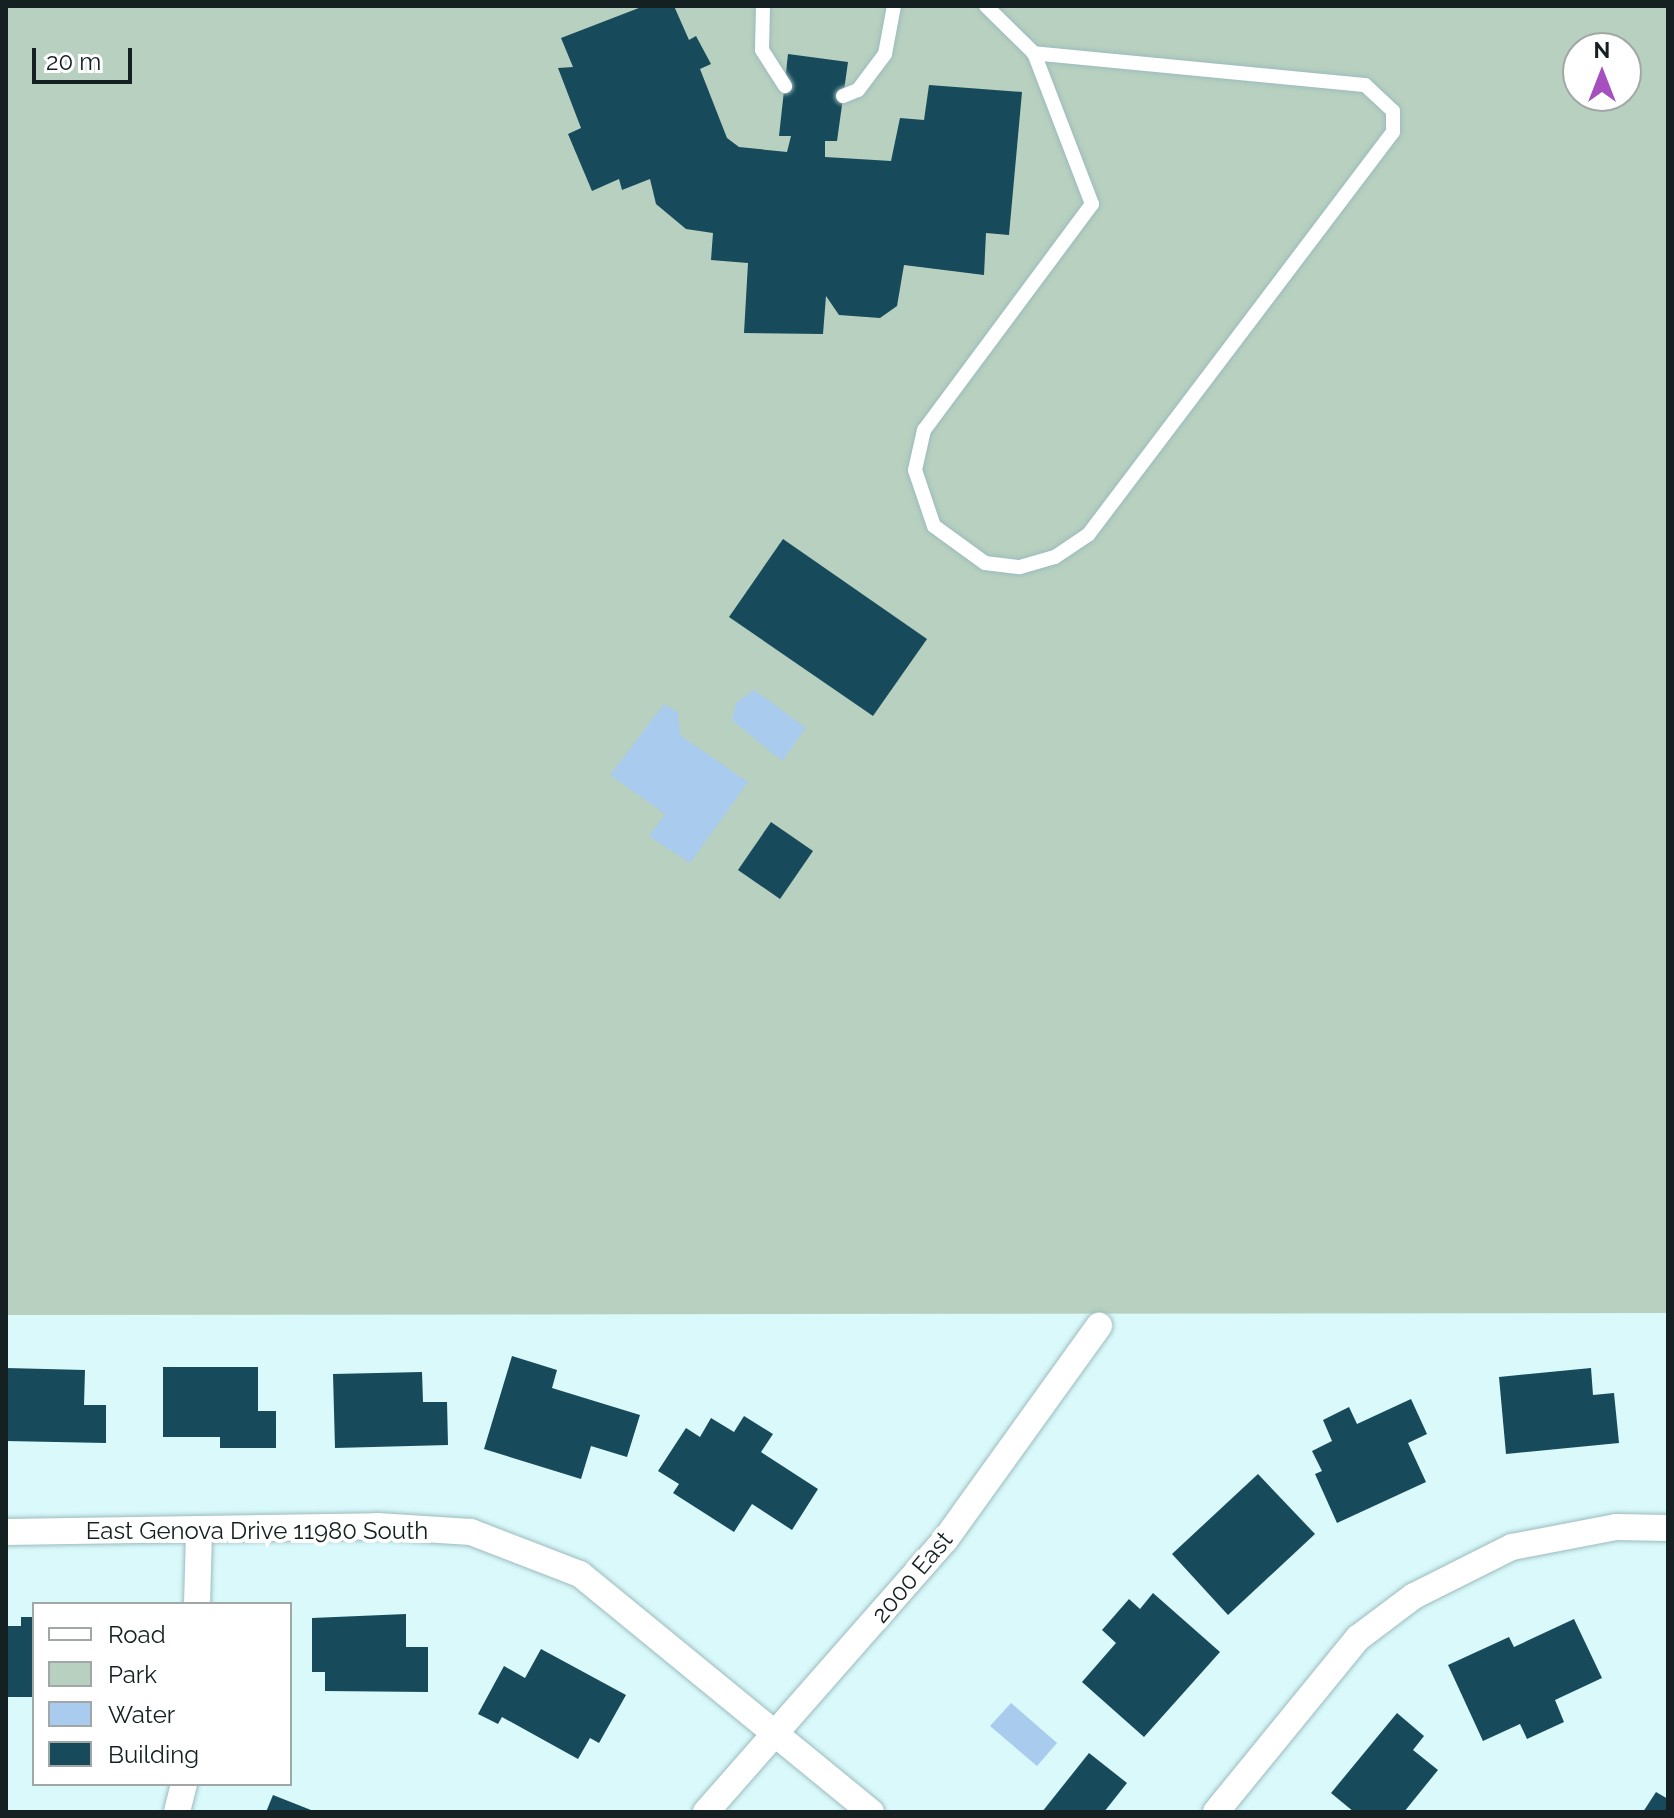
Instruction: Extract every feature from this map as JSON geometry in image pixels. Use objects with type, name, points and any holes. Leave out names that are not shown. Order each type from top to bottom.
[{"type":"street","name":"2000 East","points":[[706,1812],[781,1734],[945,1540],[1099,1326]]},
{"type":"street","name":"East Genova Drive 11980 South","points":[[6,1532],[199,1532],[377,1526],[471,1532],[580,1574],[781,1734],[871,1812]]},
{"type":"street","points":[[1216,1812],[1358,1638],[1414,1596],[1512,1547],[1616,1527],[1668,1528]]},
{"type":"street","points":[[197,1602],[199,1532]]},
{"type":"street","points":[[177,1812],[184,1786]]},
{"type":"lane","points":[[763,6],[762,50],[785,86]]},
{"type":"lane","points":[[843,96],[858,90],[885,54],[894,6]]},
{"type":"lane","points":[[986,6],[1034,53],[1092,204],[924,430],[915,470],[934,526],[985,563],[1020,567],[1055,557],[1088,535],[1393,132],[1393,111],[1365,85],[1034,53]]},
{"type":"green space","points":[[6,6],[1668,6],[1668,1313],[6,1315]]},
{"type":"water","points":[[754,690],[806,728],[782,761],[732,720],[736,703]]},
{"type":"water","points":[[664,704],[678,712],[680,735],[748,782],[690,863],[649,836],[665,814],[610,775]]},
{"type":"water","points":[[1011,1703],[1057,1743],[1037,1766],[990,1726]]},
{"type":"building","points":[[644,6],[674,6],[689,40],[696,36],[711,64],[700,69],[727,138],[739,147],[787,152],[791,136],[779,136],[788,54],[848,62],[837,141],[825,141],[825,157],[891,161],[900,118],[924,120],[929,85],[1022,92],[1009,235],[986,233],[984,275],[904,265],[897,306],[880,318],[839,315],[826,296],[823,334],[744,333],[748,263],[711,260],[713,233],[686,229],[656,204],[650,179],[622,190],[619,179],[592,191],[568,134],[581,128],[558,68],[573,67],[561,38]]},
{"type":"building","points":[[783,539],[927,639],[873,716],[729,617]]},
{"type":"building","points":[[771,822],[813,851],[780,899],[738,870]]},
{"type":"building","points":[[512,1356],[557,1370],[552,1388],[640,1415],[627,1457],[591,1446],[581,1479],[484,1449]]},
{"type":"building","points":[[163,1367],[258,1367],[258,1411],[276,1411],[276,1448],[220,1448],[220,1437],[163,1437]]},
{"type":"building","points":[[6,1368],[85,1370],[84,1405],[106,1405],[106,1443],[6,1441]]},
{"type":"building","points":[[1591,1368],[1593,1395],[1614,1393],[1619,1443],[1506,1454],[1499,1377]]},
{"type":"building","points":[[422,1372],[423,1402],[447,1402],[448,1445],[335,1448],[333,1374]]},
{"type":"building","points":[[1411,1399],[1427,1434],[1408,1443],[1426,1482],[1337,1523],[1315,1474],[1322,1471],[1312,1451],[1332,1441],[1323,1420],[1349,1407],[1357,1424]]},
{"type":"building","points":[[744,1416],[773,1434],[761,1452],[818,1489],[792,1530],[752,1504],[734,1532],[673,1493],[679,1484],[658,1471],[686,1428],[700,1437],[711,1418],[734,1432]]},
{"type":"building","points":[[1258,1474],[1315,1534],[1228,1615],[1172,1554]]},
{"type":"building","points":[[1153,1593],[1220,1652],[1144,1737],[1082,1682],[1116,1643],[1102,1630],[1129,1599],[1140,1609]]},
{"type":"building","points":[[406,1614],[406,1647],[428,1647],[428,1692],[325,1691],[325,1672],[312,1672],[312,1618]]},
{"type":"building","points":[[21,1617],[32,1617],[32,1697],[6,1697],[6,1626],[21,1626]]},
{"type":"building","points":[[1574,1619],[1602,1678],[1555,1700],[1564,1722],[1527,1739],[1520,1724],[1483,1741],[1448,1665],[1509,1637],[1514,1647]]},
{"type":"building","points":[[541,1649],[626,1695],[599,1743],[590,1738],[578,1759],[502,1717],[498,1724],[478,1714],[504,1666],[525,1678]]},
{"type":"building","points":[[1397,1713],[1424,1736],[1413,1750],[1438,1770],[1404,1812],[1354,1812],[1331,1793]]},
{"type":"building","points":[[1089,1753],[1127,1783],[1104,1812],[1042,1812]]},
{"type":"building","points":[[1656,1792],[1668,1799],[1668,1812],[1643,1812]]},
{"type":"building","points":[[273,1795],[316,1812],[266,1812]]}]
